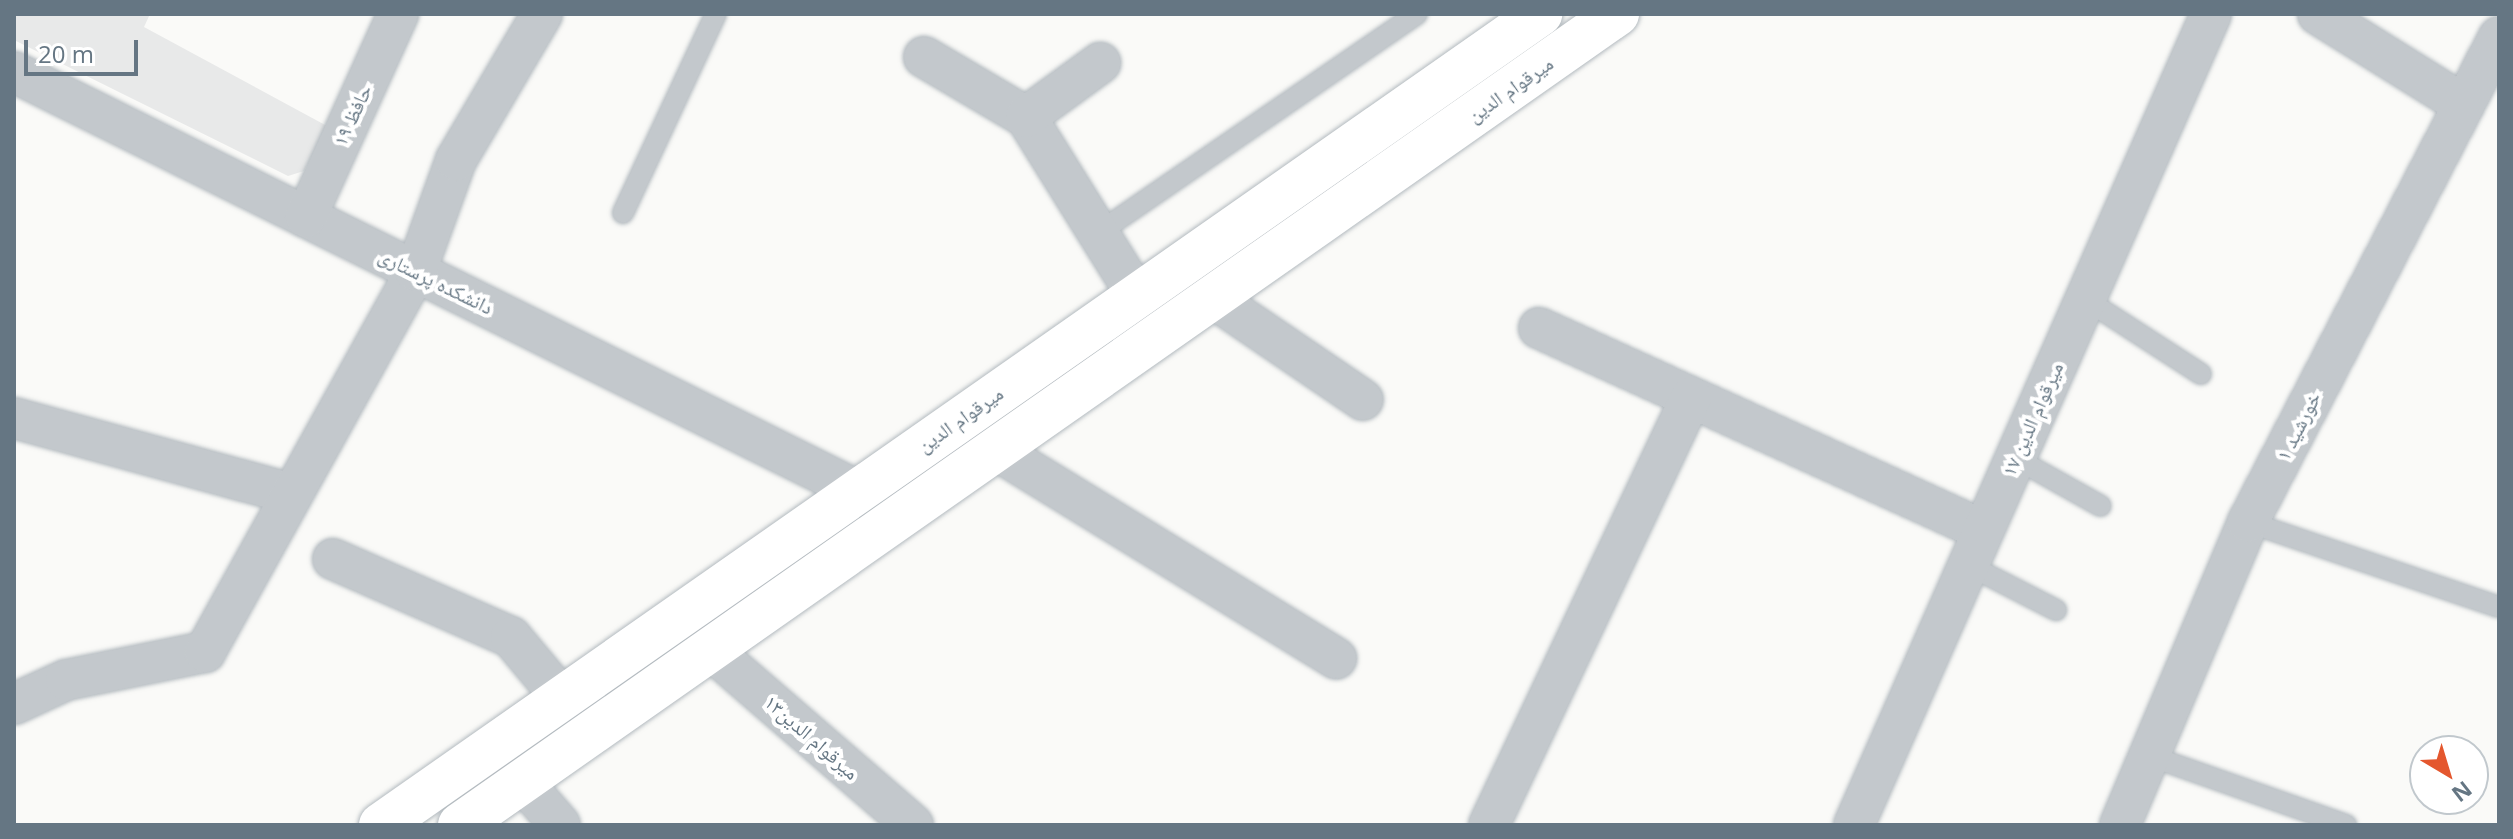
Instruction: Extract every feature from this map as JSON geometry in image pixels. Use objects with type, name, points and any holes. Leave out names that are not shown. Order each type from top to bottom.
[{"type":"main road","name":"میرقوام الدین","points":[[381,825],[1472,62],[1561,18]]},
{"type":"main road","name":"میرقوام الدین","points":[[460,825],[1497,99],[1561,18]]},
{"type":"main road","points":[[1472,62],[1487,69],[1497,99]]},
{"type":"street","name":"حافظ ۱۹","points":[[306,217],[398,14]]},
{"type":"street","points":[[14,704],[66,680],[205,652],[416,271],[456,160],[542,14]]},
{"type":"street","name":"میرقوام الدین ۱۷","points":[[1854,825],[2211,14]]},
{"type":"street","points":[[2318,14],[2464,105]]},
{"type":"street","name":"خورشید ۱","points":[[2120,825],[2248,522],[2499,37]]},
{"type":"street","points":[[924,57],[1026,117],[1137,295]]},
{"type":"street","points":[[1026,117],[1100,63]]},
{"type":"street","name":"دانشکده پرستاری","points":[[14,72],[858,491]]},
{"type":"street","points":[[1213,298],[1363,400]]},
{"type":"street","points":[[1539,328],[1691,397],[1976,548]]},
{"type":"street","points":[[1489,825],[1691,397]]},
{"type":"street","points":[[14,418],[292,494]]},
{"type":"street","points":[[996,450],[1336,658]]},
{"type":"street","points":[[333,559],[511,637],[562,698]]},
{"type":"street","name":"میرقوام الدین۱۳","points":[[711,650],[913,825]]},
{"type":"street","points":[[522,781],[560,825]]},
{"type":"lane","points":[[623,213],[716,14]]},
{"type":"lane","points":[[1098,233],[1417,14]]},
{"type":"lane","points":[[2085,299],[2201,374]]},
{"type":"lane","points":[[2015,458],[2101,506]]},
{"type":"lane","points":[[2248,522],[2499,607]]},
{"type":"lane","points":[[1976,548],[2056,610]]},
{"type":"lane","points":[[2150,756],[2346,825]]},
{"type":"shaded area","points":[[14,14],[150,14],[144,27],[327,126],[304,171],[288,176],[14,40]]}]
